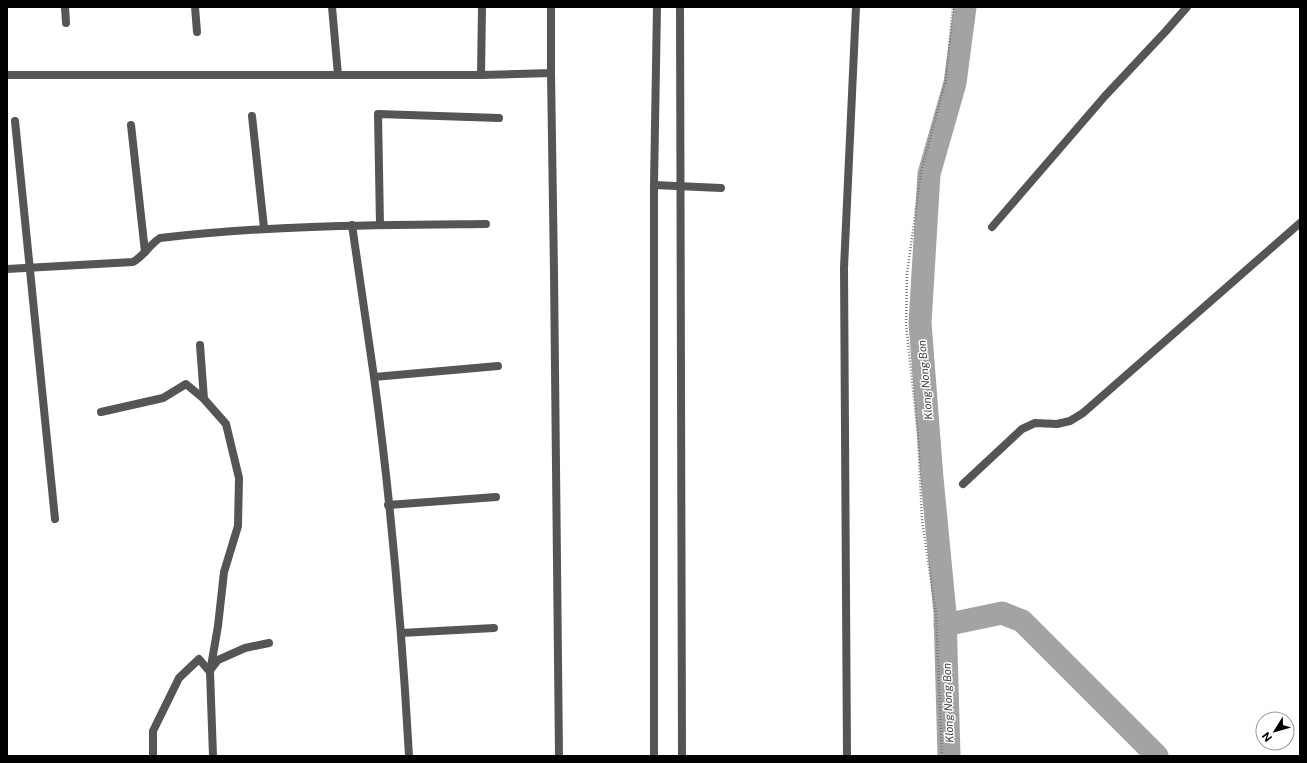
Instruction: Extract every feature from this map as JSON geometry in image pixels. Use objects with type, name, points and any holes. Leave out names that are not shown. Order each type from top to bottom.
[{"type":"street","points":[[65,7],[66,23]]},
{"type":"street","points":[[195,7],[197,32]]},
{"type":"street","points":[[332,7],[338,75]]},
{"type":"street","points":[[481,75],[482,7]]},
{"type":"street","points":[[552,7],[551,73],[560,756]]},
{"type":"street","points":[[654,756],[654,185],[657,7]]},
{"type":"street","points":[[680,7],[682,756]]},
{"type":"street","points":[[847,756],[844,268],[856,7]]},
{"type":"street","points":[[992,227],[1105,96],[1166,31],[1186,7]]},
{"type":"street","points":[[7,75],[481,75],[551,73]]},
{"type":"street","points":[[380,225],[378,114],[499,118]]},
{"type":"street","points":[[252,116],[264,228]]},
{"type":"street","points":[[15,121],[55,519]]},
{"type":"street","points":[[131,124],[146,252]]},
{"type":"street","points":[[654,185],[721,188]]},
{"type":"street","points":[[963,484],[1022,429],[1035,423],[1057,424],[1070,421],[1083,413],[1300,223]]},
{"type":"street","points":[[7,269],[133,262],[141,258],[155,241],[160,238],[264,228],[352,225],[486,224]]},
{"type":"street","points":[[352,225],[374,377],[388,505],[401,633],[409,756]]},
{"type":"street","points":[[200,345],[204,399]]},
{"type":"street","points":[[374,377],[498,366]]},
{"type":"street","points":[[101,412],[163,398],[186,384],[204,399],[226,424],[239,478],[238,526],[224,572],[218,626],[210,672],[213,756]]},
{"type":"street","points":[[388,505],[496,497]]},
{"type":"street","points":[[401,633],[494,628]]},
{"type":"street","points":[[210,672],[218,660],[245,648],[269,644]]},
{"type":"street","points":[[153,756],[153,731],[179,678],[199,659],[210,672]]},
{"type":"path","points":[[942,756],[936,614],[922,520],[918,436],[906,324],[907,274],[921,172],[946,80],[953,7]]},
{"type":"waterway","name":"Klong Nong Bon","points":[[949,756],[945,613],[932,478],[920,323],[929,174],[955,83],[965,7]]},
{"type":"waterway","points":[[945,625],[1002,613],[1022,621],[1157,756]]}]
